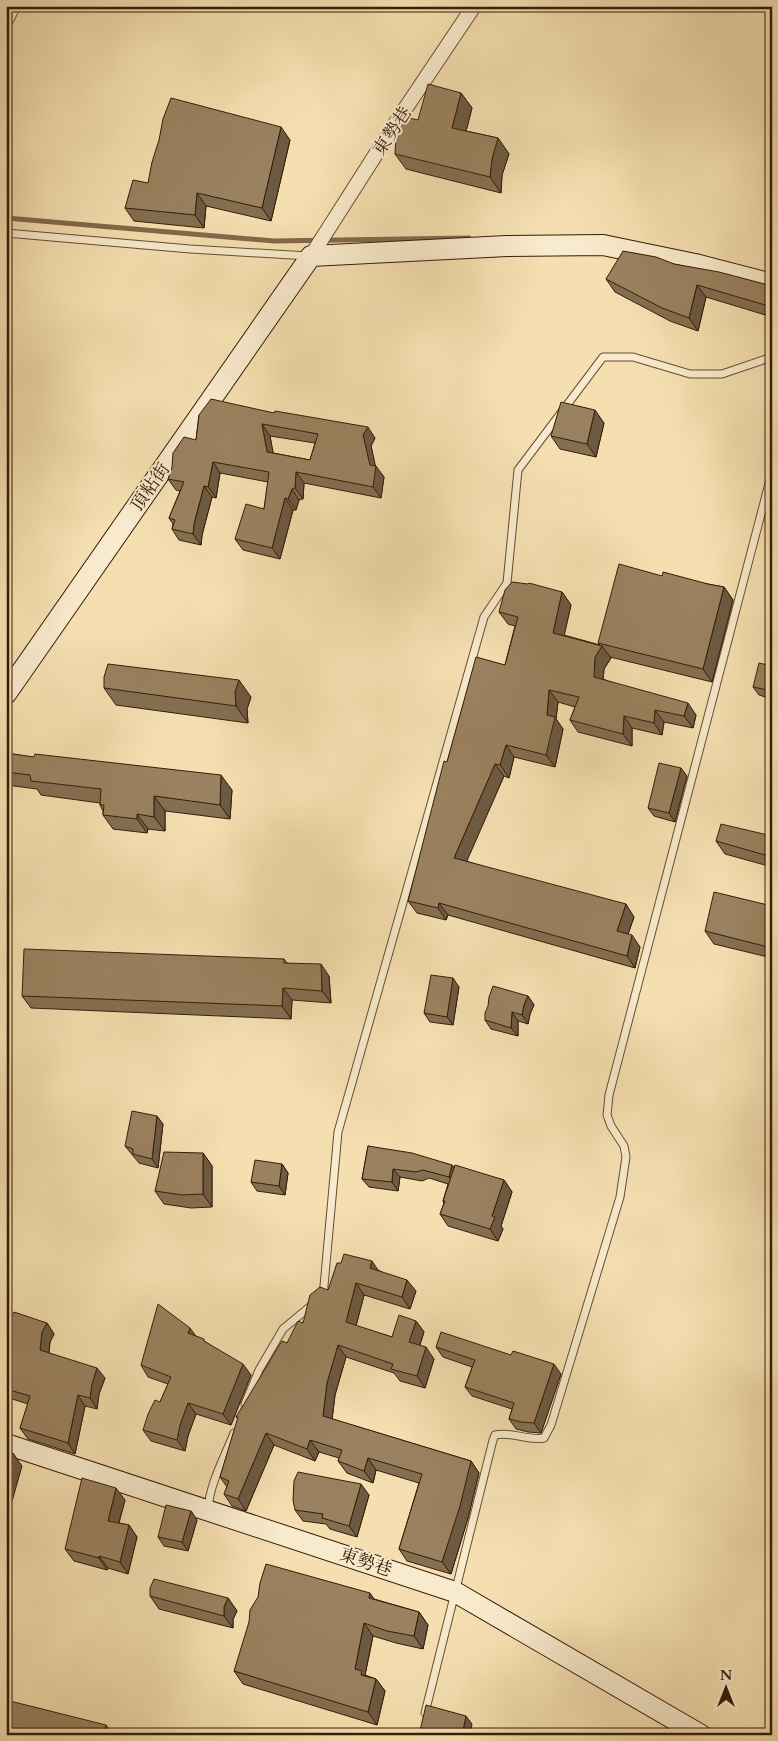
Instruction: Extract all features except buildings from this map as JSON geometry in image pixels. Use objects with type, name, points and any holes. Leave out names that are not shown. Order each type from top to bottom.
[{"type":"street","points":[[6,20],[13,6]]},
{"type":"street","name":"東勢巷","points":[[311,256],[474,6]]},
{"type":"street","points":[[311,256],[507,246],[603,245],[695,264],[772,284]]},
{"type":"street","name":"頂粘街","points":[[6,694],[311,256]]},
{"type":"street","name":"東勢巷","points":[[6,1444],[455,1592],[701,1735]]},
{"type":"lane","points":[[6,234],[190,249],[311,256]]},
{"type":"lane","points":[[241,1416],[259,1370],[283,1329],[323,1297],[338,1132],[484,617],[507,583],[518,470],[603,357],[633,357],[690,374],[722,374],[772,357]]},
{"type":"lane","points":[[422,1725],[493,1440],[496,1435],[504,1433],[536,1439],[544,1438],[551,1425],[620,1197],[626,1157],[624,1146],[611,1126],[607,1115],[609,1095],[772,472]]},
{"type":"lane","points":[[208,1510],[208,1500],[237,1425]]},
{"type":"waterway","points":[[6,218],[274,241],[469,238]]}]
